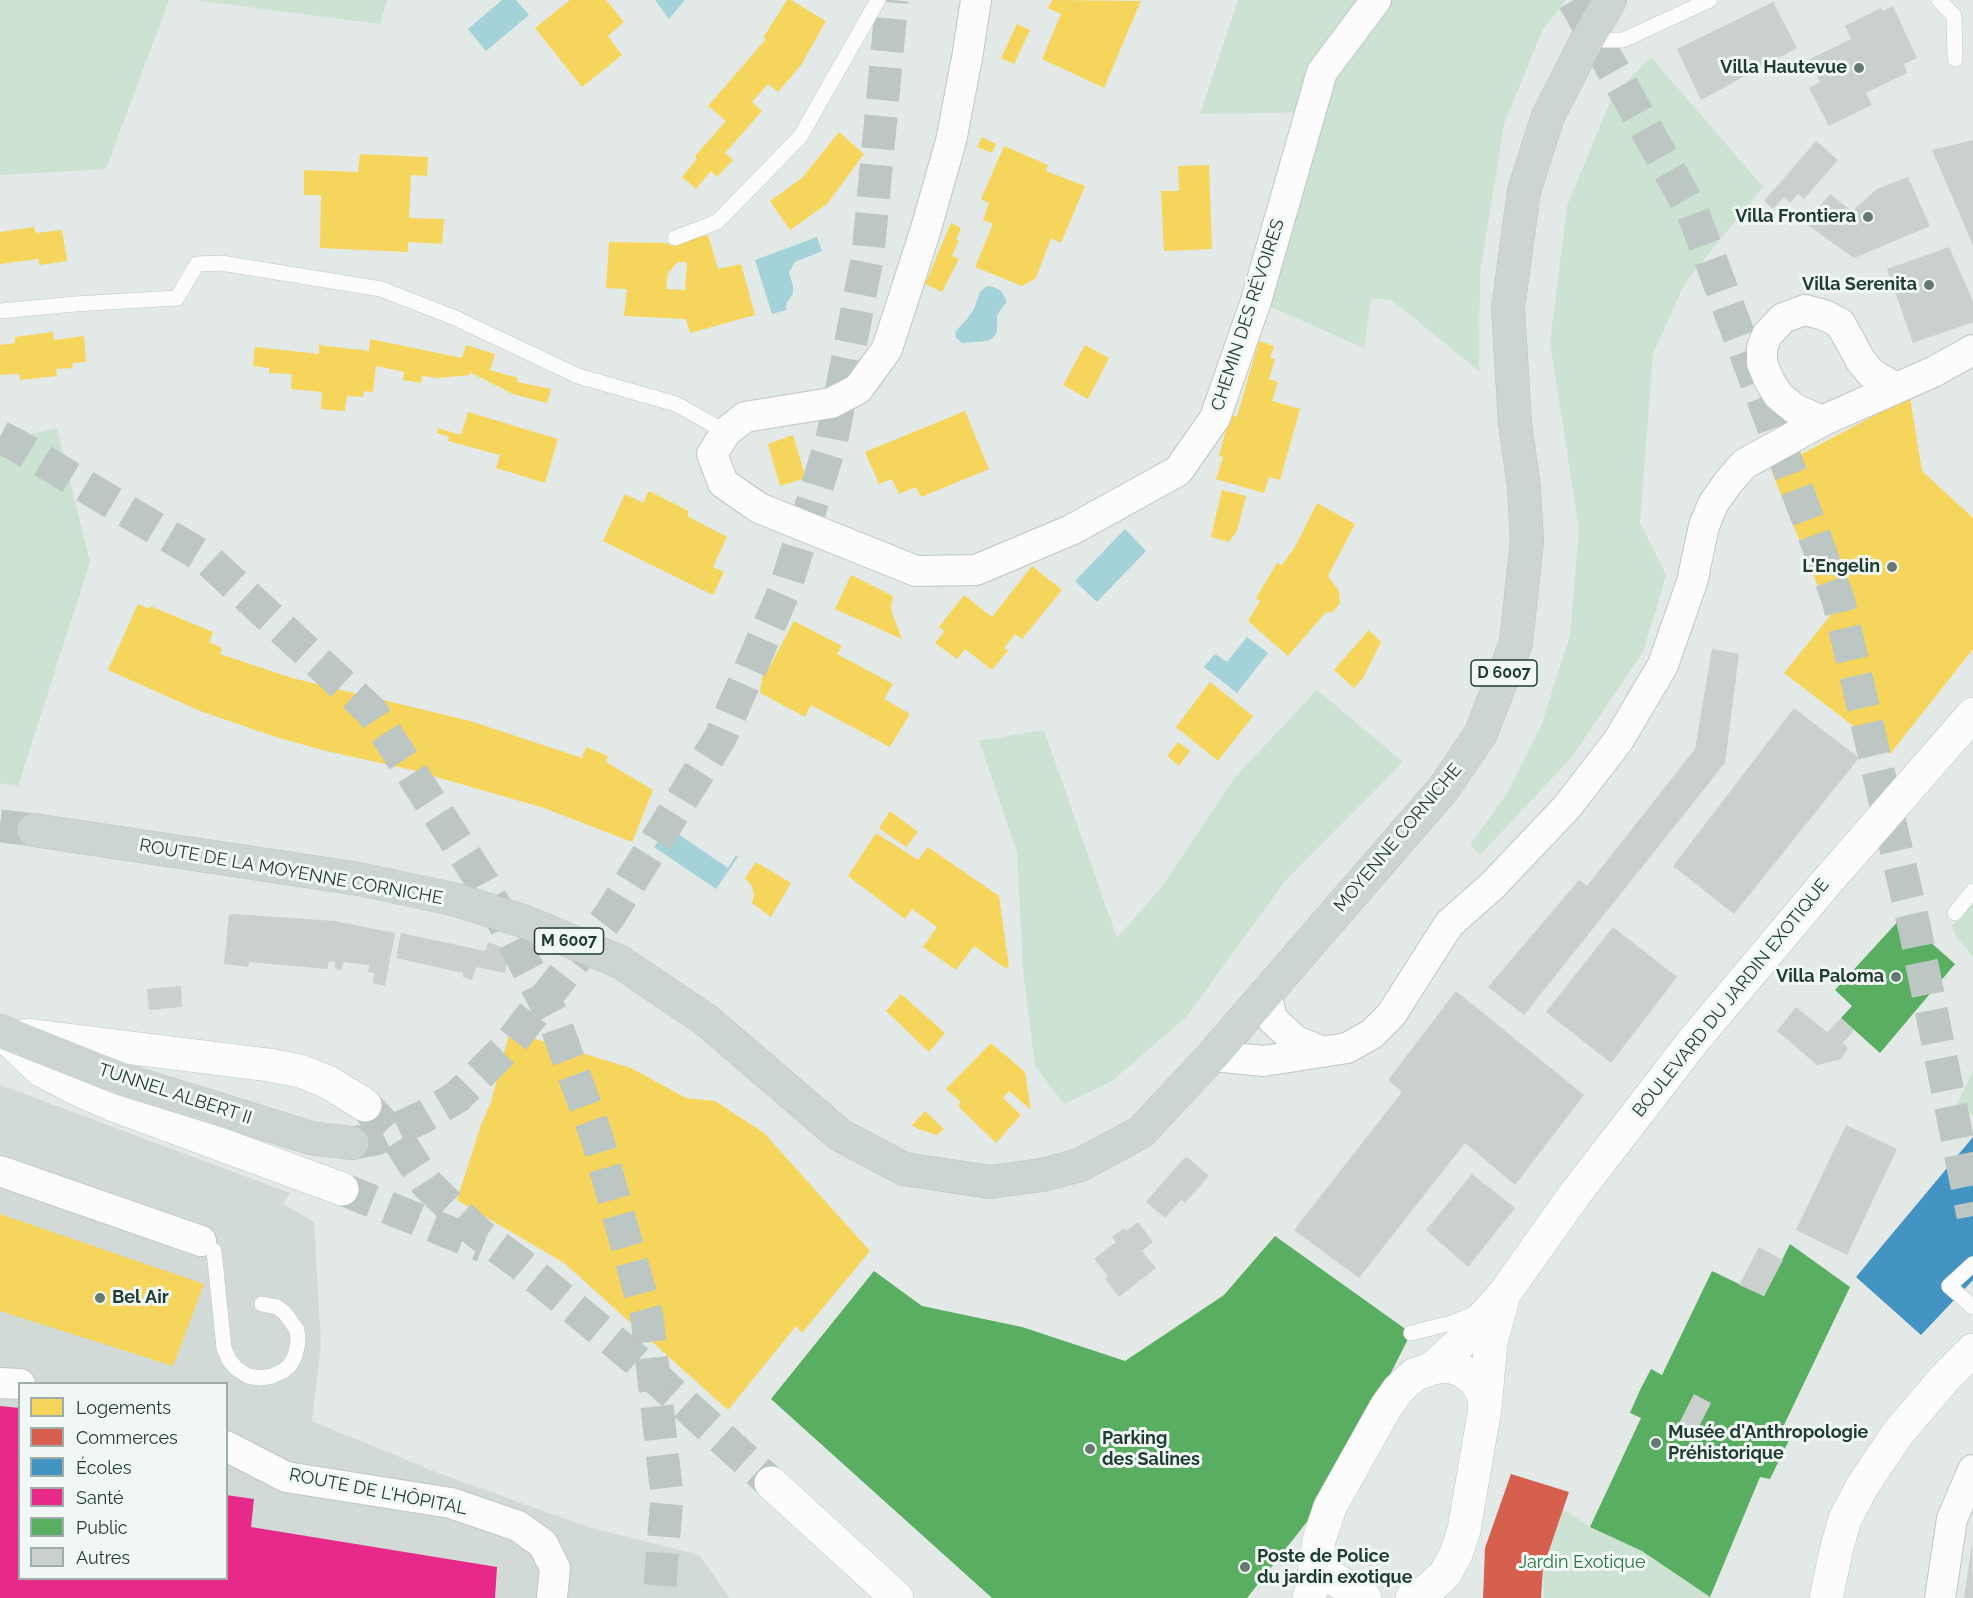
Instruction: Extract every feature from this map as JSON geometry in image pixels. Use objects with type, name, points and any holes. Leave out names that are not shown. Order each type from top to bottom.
[{"type":"main road","name":"MOYENNE CORNICHE","points":[[1042,1175],[1080,1165],[1141,1132],[1212,1056],[1444,788],[1481,732],[1516,643],[1527,541],[1524,488],[1515,423],[1508,308],[1524,191],[1548,116],[1610,0]]},
{"type":"main road","name":"BOULEVARD DU JARDIN EXOTIQUE","points":[[1433,1368],[1466,1337],[1504,1294],[1575,1194],[1694,1040],[1825,884],[1973,714]]},
{"type":"main road","name":"ROUTE DE LA MOYENNE CORNICHE","points":[[34,830],[358,879],[457,900],[523,921],[620,962],[706,1020],[840,1135],[904,1169],[990,1182],[1042,1175]]},
{"type":"main road","points":[[1,1032],[269,1065],[300,1071],[328,1082],[365,1106]]},
{"type":"main road","points":[[1,1032],[41,1070],[75,1088],[111,1104],[342,1189]]},
{"type":"main road","name":"TUNNEL ALBERT II","points":[[1,1032],[121,1079],[311,1138],[352,1143]]},
{"type":"main road","name":"BOULEVARD DU JARDIN EXOTIQUE","points":[[1412,1598],[1429,1589],[1445,1574],[1456,1554],[1464,1530],[1485,1408],[1491,1342],[1504,1294]]},
{"type":"main road","points":[[1826,1598],[1845,1519],[1863,1485],[1898,1433],[1944,1379],[1973,1350]]},
{"type":"main road","name":"BOULEVARD DU JARDIN EXOTIQUE","points":[[1309,1598],[1319,1540],[1330,1507],[1398,1389],[1414,1375],[1433,1368],[1449,1366],[1463,1371],[1475,1380],[1483,1393],[1485,1408]]},
{"type":"main road","points":[[771,1483],[897,1598]]},
{"type":"main road","points":[[1317,1562],[1333,1578],[1365,1598]]},
{"type":"street","points":[[726,432],[745,417],[831,403],[858,389],[887,350],[951,141],[976,0]]},
{"type":"street","name":"CHEMIN DES RÉVOIRES","points":[[726,432],[712,454],[723,483],[759,508],[916,571],[976,570],[1071,530],[1178,471],[1215,418],[1256,301],[1322,72],[1376,0]]},
{"type":"street","points":[[1822,421],[1795,409],[1778,395],[1762,363],[1762,348],[1767,335],[1783,318],[1804,310],[1824,315],[1839,323],[1861,361],[1872,374],[1896,388]]},
{"type":"street","points":[[1212,1056],[1264,1061],[1347,1048],[1372,1034],[1391,1015],[1449,924],[1492,886],[1567,807],[1618,741],[1663,665],[1692,582],[1704,526],[1713,504],[1744,464],[1822,421],[1933,372],[1973,350]]},
{"type":"street","points":[[1266,993],[1272,1019],[1296,1041],[1323,1052]]},
{"type":"street","points":[[0,1171],[201,1241]]},
{"type":"street","points":[[0,1383],[18,1384]]},
{"type":"street","name":"ROUTE DE L'HÔPITAL","points":[[228,1447],[286,1477],[451,1503],[518,1526],[543,1544],[555,1568],[552,1598]]},
{"type":"street","points":[[1940,1598],[1952,1519],[1973,1470]]},
{"type":"lane","points":[[675,238],[717,222],[800,137],[878,0]]},
{"type":"lane","points":[[1587,40],[1623,40],[1710,0]]},
{"type":"lane","points":[[1939,0],[1954,16],[1954,59]]},
{"type":"lane","points":[[0,310],[177,298],[197,264],[221,263],[370,288],[453,316],[578,376],[676,404],[726,432]]},
{"type":"lane","points":[[1955,913],[1973,891]]},
{"type":"lane","points":[[201,1241],[214,1251],[225,1348],[229,1360],[248,1376],[260,1378],[283,1371],[295,1356],[298,1342],[297,1330],[285,1313],[277,1307],[262,1304]]},
{"type":"lane","points":[[1973,1264],[1949,1286],[1973,1307]]},
{"type":"lane","points":[[1411,1333],[1455,1322],[1478,1311],[1504,1294]]},
{"type":"shaded area","points":[[0,1085],[290,1193],[283,1204],[314,1222],[321,1345],[312,1421],[438,1473],[591,1528],[699,1555],[730,1598],[0,1598]]},
{"type":"green space","points":[[0,0],[169,0],[106,169],[0,175]]},
{"type":"green space","points":[[194,0],[387,0],[380,24]]},
{"type":"green space","points":[[1238,0],[1566,0],[1542,31],[1504,124],[1480,274],[1479,371],[1392,300],[1371,298],[1364,348],[1269,306],[1321,112],[1200,114]]},
{"type":"green space","points":[[1651,57],[1763,187],[1685,283],[1653,354],[1640,523],[1666,575],[1643,652],[1571,758],[1480,855],[1470,845],[1508,792],[1541,726],[1570,636],[1579,529],[1550,342],[1567,206],[1612,97]]},
{"type":"green space","points":[[57,428],[90,562],[18,786],[0,783],[0,441]]},
{"type":"green space","points":[[1317,690],[1403,762],[1285,881],[1187,1016],[1112,1081],[1064,1104],[1035,1066],[1023,971],[1017,852],[979,741],[1044,730],[1117,938],[1161,888],[1236,776]]},
{"type":"green space","points":[[1973,902],[1973,957],[1955,935],[1952,926]]},
{"type":"green space","points":[[1973,1071],[1973,1115],[1957,1104]]},
{"type":"green space","name":"Jardin Exotique","points":[[1563,1509],[1590,1527],[1642,1551],[1713,1598],[1544,1598],[1543,1568]]},
{"type":"water","points":[[502,0],[516,0],[529,15],[486,51],[468,29]]},
{"type":"water","points":[[655,0],[685,0],[669,19]]},
{"type":"water","points":[[817,237],[822,251],[795,262],[789,272],[793,294],[787,302],[786,310],[772,314],[755,260]]},
{"type":"water","points":[[987,286],[1001,291],[1007,301],[997,315],[997,332],[987,341],[962,343],[956,338],[955,332],[974,309],[980,292]]},
{"type":"water","points":[[1125,529],[1146,551],[1097,602],[1075,581]]},
{"type":"water","points":[[1247,637],[1268,653],[1237,693],[1204,667],[1215,654],[1227,662]]},
{"type":"water","points":[[668,827],[728,868],[736,855],[738,857],[716,889],[654,847]]},
{"type":"building: Logements","points":[[570,0],[606,0],[624,22],[608,36],[622,55],[582,87],[535,28]]},
{"type":"building: Logements","points":[[787,0],[791,0],[826,21],[801,65],[778,92],[768,84],[752,102],[762,111],[725,153],[733,160],[717,177],[711,171],[696,189],[682,177],[697,159],[695,156],[726,121],[708,106],[766,39],[763,38]]},
{"type":"building: Logements","points":[[1052,0],[1141,1],[1104,88],[1042,59],[1061,14],[1048,8]]},
{"type":"building: Logements","points":[[1017,24],[1030,30],[1014,64],[1001,58]]},
{"type":"building: Logements","points":[[839,132],[864,154],[827,204],[790,230],[770,201],[802,178]]},
{"type":"building: Logements","points":[[982,137],[996,144],[992,153],[977,147]]},
{"type":"building: Logements","points":[[1004,146],[1048,165],[1046,171],[1085,186],[1061,243],[1051,238],[1036,278],[1022,286],[975,267],[993,224],[983,220],[989,203],[981,199]]},
{"type":"building: Logements","points":[[360,154],[428,157],[427,176],[411,175],[409,218],[444,219],[442,244],[408,242],[408,252],[320,248],[321,195],[304,195],[304,170],[358,172]]},
{"type":"building: Logements","points":[[1209,165],[1212,249],[1164,251],[1161,191],[1179,191],[1178,166]]},
{"type":"building: Logements","points":[[951,223],[961,228],[952,256],[959,259],[942,292],[925,284]]},
{"type":"building: Logements","points":[[34,227],[36,233],[62,230],[67,261],[40,265],[38,259],[0,264],[0,232]]},
{"type":"building: Logements","points":[[708,235],[718,269],[741,264],[755,315],[690,333],[686,319],[624,316],[627,289],[606,288],[609,242],[669,243],[669,245]],"holes":[[[678,262],[687,262],[685,290],[666,289],[668,273]]]},
{"type":"building: Logements","points":[[53,332],[54,340],[84,336],[86,362],[73,363],[72,368],[56,369],[57,376],[20,380],[19,374],[0,375],[0,345],[15,343],[15,337]]},
{"type":"building: Logements","points":[[370,339],[462,358],[466,345],[495,354],[490,370],[518,378],[517,382],[551,389],[547,403],[513,394],[469,372],[470,375],[438,378],[422,376],[421,383],[403,380],[404,372],[376,366],[373,392],[364,391],[363,397],[347,396],[345,411],[321,409],[322,392],[291,389],[292,374],[269,373],[269,368],[253,366],[255,347],[319,354],[319,345],[369,351]]},
{"type":"building: Logements","points":[[1259,341],[1274,346],[1270,358],[1275,359],[1269,379],[1278,382],[1272,401],[1300,409],[1280,480],[1269,477],[1264,493],[1216,479],[1223,457],[1219,456],[1230,414],[1237,417]]},
{"type":"building: Logements","points":[[1085,345],[1109,358],[1088,399],[1063,385]]},
{"type":"building: Logements","name":"L'Engelin","points":[[1910,397],[1922,471],[1973,518],[1973,649],[1890,754],[1784,673],[1830,616],[1771,470]]},
{"type":"building: Logements","points":[[965,411],[989,469],[921,497],[916,487],[899,494],[892,479],[879,484],[865,452]]},
{"type":"building: Logements","points":[[468,412],[558,439],[545,483],[496,468],[500,455],[448,441],[449,437],[437,433],[438,428],[461,435]]},
{"type":"building: Logements","points":[[793,435],[806,478],[780,486],[768,444]]},
{"type":"building: Logements","points":[[1222,490],[1246,496],[1237,531],[1229,542],[1211,537]]},
{"type":"building: Logements","points":[[649,491],[689,511],[687,516],[727,537],[713,567],[724,572],[713,595],[603,541],[625,494],[643,503]]},
{"type":"building: Logements","points":[[1317,503],[1355,524],[1328,576],[1339,591],[1340,603],[1333,612],[1325,613],[1288,656],[1248,621],[1260,601],[1256,598],[1277,563],[1282,565],[1295,547]]},
{"type":"building: Logements","points":[[1032,566],[1062,590],[1022,639],[1015,634],[1004,648],[1008,651],[992,670],[965,649],[957,659],[935,643],[945,631],[939,627],[964,595],[992,617]]},
{"type":"building: Logements","points":[[851,575],[893,596],[891,607],[902,639],[835,609]]},
{"type":"building: Logements","points":[[138,604],[149,609],[150,606],[213,632],[209,642],[222,648],[220,654],[292,678],[470,721],[582,758],[586,747],[608,756],[606,762],[653,790],[632,842],[544,808],[412,770],[276,737],[200,711],[108,670]]},
{"type":"building: Logements","points":[[794,621],[842,646],[837,654],[893,684],[884,699],[910,714],[890,747],[811,705],[805,717],[760,693],[764,668],[768,670]]},
{"type":"building: Logements","points":[[1369,630],[1381,642],[1363,678],[1354,688],[1334,670]]},
{"type":"building: Logements","points":[[1210,682],[1253,716],[1218,761],[1176,727]]},
{"type":"building: Logements","points":[[1178,742],[1190,751],[1179,766],[1167,756]]},
{"type":"building: Logements","points":[[890,811],[918,832],[906,847],[879,828]]},
{"type":"building: Logements","points":[[876,833],[918,860],[928,847],[999,896],[1009,967],[1005,968],[974,946],[956,970],[923,947],[937,927],[912,909],[905,919],[848,876]]},
{"type":"building: Logements","points":[[756,862],[791,883],[771,917],[752,903],[754,894],[752,886],[745,878]]},
{"type":"building: Logements","points":[[901,994],[945,1033],[929,1052],[886,1011]]},
{"type":"building: Logements","points":[[510,1031],[631,1068],[686,1098],[715,1101],[764,1133],[870,1251],[802,1333],[796,1326],[728,1410],[564,1263],[457,1200],[481,1125],[491,1102]]},
{"type":"building: Logements","points":[[991,1043],[1025,1072],[1031,1110],[1009,1091],[1003,1098],[1021,1115],[996,1143],[958,1106],[961,1102],[946,1089]]},
{"type":"building: Logements","points":[[925,1111],[944,1129],[937,1135],[912,1125]]},
{"type":"building: Logements","name":"Bel Air","points":[[0,1214],[204,1284],[173,1366],[0,1311]]},
{"type":"building: Commerces","points":[[1511,1474],[1569,1492],[1543,1568],[1541,1598],[1483,1598],[1485,1548]]},
{"type":"building: Écoles","points":[[1973,1137],[1973,1280],[1921,1335],[1856,1277]]},
{"type":"building: Santé","points":[[0,1406],[18,1408],[18,1580],[228,1580],[228,1495],[254,1499],[251,1527],[497,1567],[495,1598],[0,1598]]},
{"type":"building: Public","name":"Villa Paloma","points":[[1902,917],[1955,964],[1880,1053],[1841,1018],[1852,1006],[1835,990]]},
{"type":"building: Public","name":"Parking des Salines","points":[[1275,1236],[1411,1333],[1332,1490],[1247,1598],[992,1598],[771,1399],[874,1271],[922,1306],[1022,1327],[1125,1361],[1224,1295]]},
{"type":"building: Public","points":[[1790,1244],[1850,1287],[1784,1425],[1794,1430],[1770,1479],[1760,1477],[1710,1597],[1642,1551],[1590,1527],[1641,1418],[1630,1413],[1640,1390],[1651,1369],[1662,1375],[1712,1271],[1764,1296]]},
{"type":"building: Autres","points":[[1773,2],[1797,48],[1701,100],[1677,49]]},
{"type":"building: Autres","name":"Villa Hautevue","points":[[1893,6],[1917,58],[1904,64],[1907,73],[1866,93],[1872,105],[1829,126],[1809,88],[1820,82],[1808,60],[1851,39],[1845,26],[1881,8],[1883,11]]},
{"type":"building: Autres","points":[[1973,140],[1973,245],[1932,150]]},
{"type":"building: Autres","points":[[1816,141],[1838,160],[1804,199],[1798,194],[1790,203],[1784,197],[1773,209],[1764,201]]},
{"type":"building: Autres","name":"Villa Frontiera","points":[[1908,177],[1930,226],[1854,258],[1805,223],[1830,194],[1852,211],[1877,189]]},
{"type":"building: Autres","name":"Villa Serenita","points":[[1949,247],[1973,301],[1973,322],[1913,343],[1887,269]]},
{"type":"building: Autres","points":[[1712,649],[1739,654],[1725,763],[1524,1015],[1488,987],[1579,880],[1587,886],[1695,749]]},
{"type":"building: Autres","points":[[1794,708],[1859,758],[1734,914],[1673,866]]},
{"type":"building: Autres","points":[[229,915],[335,921],[395,933],[385,986],[373,983],[374,973],[368,972],[369,965],[343,962],[342,970],[335,969],[335,962],[329,961],[327,969],[249,962],[248,967],[224,964]]},
{"type":"building: Autres","points":[[1613,927],[1677,977],[1611,1063],[1546,1012]]},
{"type":"building: Autres","points":[[401,933],[485,951],[488,942],[509,950],[505,973],[476,967],[472,980],[463,977],[463,973],[396,958]]},
{"type":"building: Autres","points":[[519,958],[532,964],[527,971],[516,966]]},
{"type":"building: Autres","points":[[181,986],[182,1007],[149,1010],[147,989]]},
{"type":"building: Autres","points":[[1456,991],[1584,1095],[1515,1185],[1465,1143],[1359,1278],[1294,1230],[1402,1092],[1388,1080]]},
{"type":"building: Autres","points":[[1796,1007],[1827,1032],[1841,1018],[1854,1030],[1843,1043],[1848,1048],[1841,1059],[1817,1065],[1777,1031]]},
{"type":"building: Autres","points":[[1846,1125],[1897,1149],[1847,1255],[1796,1230]]},
{"type":"building: Autres","points":[[1187,1157],[1209,1176],[1185,1203],[1181,1200],[1165,1218],[1146,1202]]},
{"type":"building: Autres","points":[[1472,1174],[1515,1208],[1468,1267],[1426,1230]]},
{"type":"building: Autres","points":[[1138,1222],[1153,1242],[1142,1251],[1156,1268],[1119,1297],[1105,1279],[1108,1276],[1094,1259],[1116,1242],[1112,1237]]},
{"type":"building: Autres","points":[[1759,1247],[1783,1260],[1764,1296],[1739,1285]]},
{"type":"building: Autres","points":[[1694,1394],[1711,1403],[1691,1442],[1674,1433]]},
{"type":"building: Autres","points":[[1972,1544],[1973,1598],[1964,1598]]},
{"type":"tunnel","points":[[352,1143],[376,1139],[423,1117],[457,1097],[508,1046],[610,915],[720,738],[785,589],[832,439],[868,254],[892,0]]},
{"type":"tunnel","points":[[1574,0],[1693,213],[1838,599],[1915,930],[1973,1216]]},
{"type":"tunnel","points":[[0,437],[207,559],[372,712],[483,883],[553,1017],[597,1138],[647,1317],[667,1496],[659,1598]]},
{"type":"tunnel","points":[[0,826],[34,830]]},
{"type":"tunnel","points":[[365,1105],[397,1138],[427,1184],[478,1233],[518,1262],[635,1359],[771,1483]]},
{"type":"tunnel","points":[[342,1189],[483,1246]]},
{"type":"place","name":"Villa Hautevue","points":[[1859,68]]},
{"type":"place","name":"Villa Frontiera","points":[[1868,217]]},
{"type":"place","name":"Villa Serenita","points":[[1929,285]]},
{"type":"place","name":"L'Engelin","points":[[1892,567]]},
{"type":"place","name":"Villa Paloma","points":[[1896,977]]},
{"type":"place","name":"Bel Air","points":[[100,1298]]},
{"type":"place","name":"Musée d'Anthropologie Préhistorique","points":[[1656,1443]]},
{"type":"place","name":"Parking des Salines","points":[[1090,1449]]},
{"type":"place","name":"Poste de Police du jardin exotique","points":[[1245,1567]]}]
